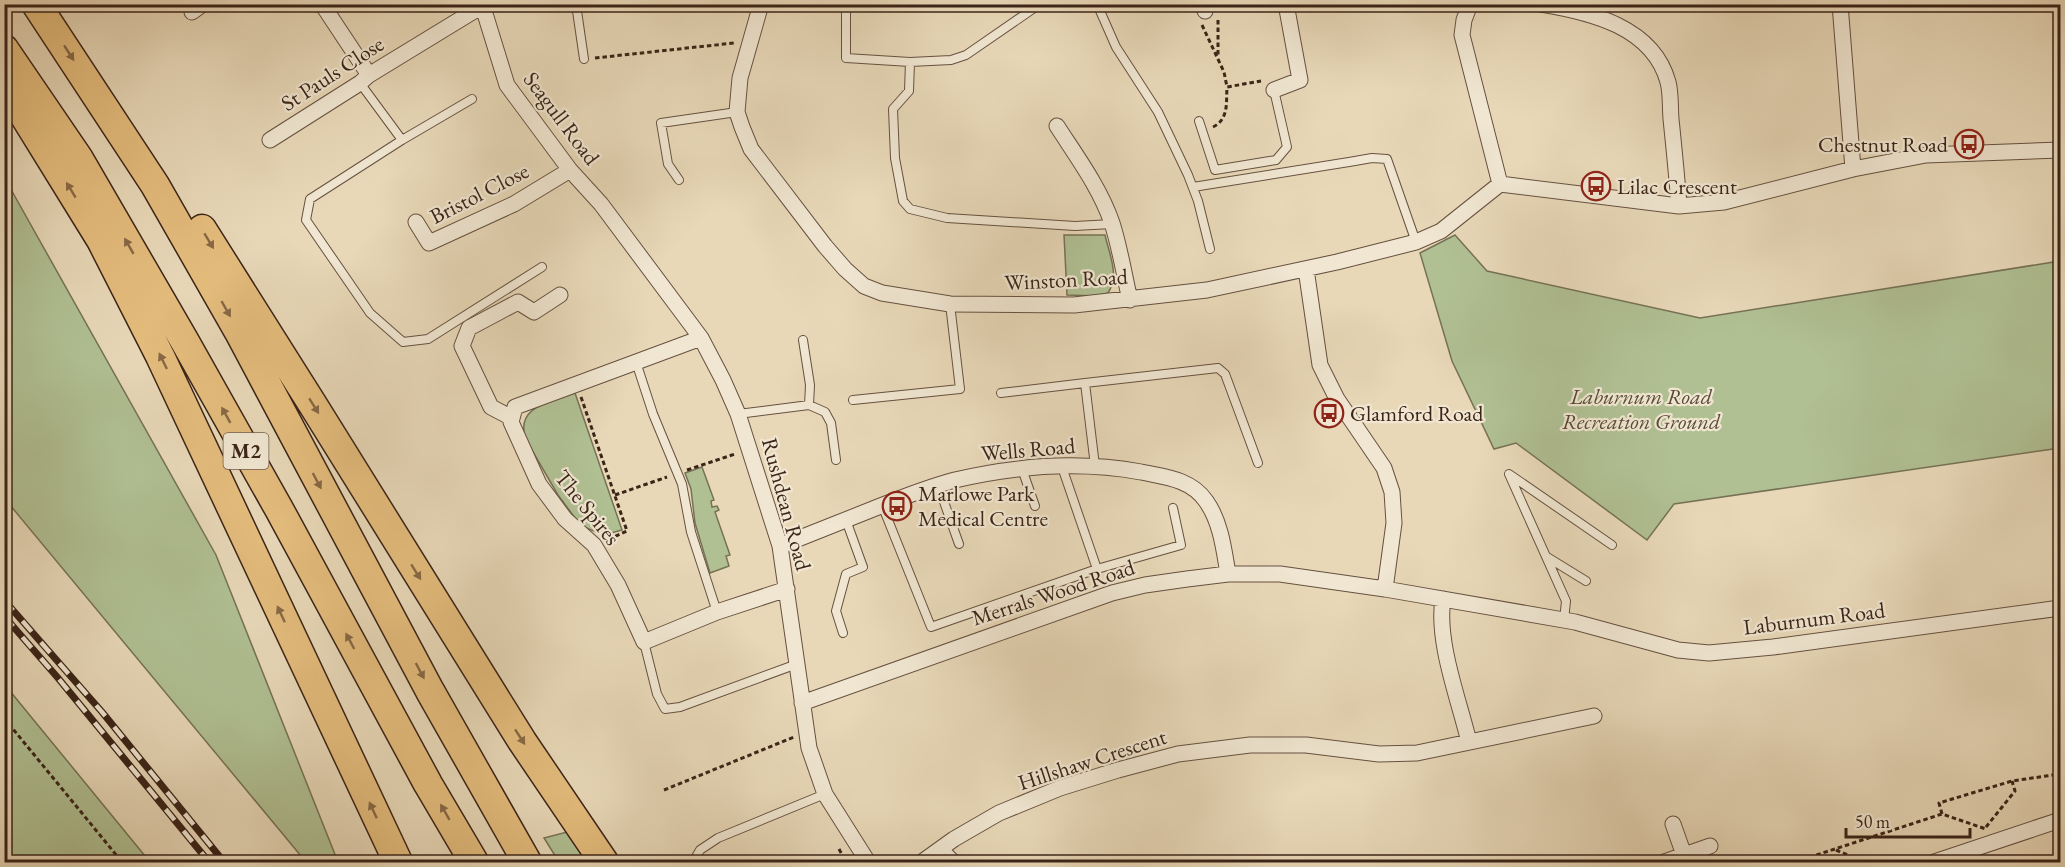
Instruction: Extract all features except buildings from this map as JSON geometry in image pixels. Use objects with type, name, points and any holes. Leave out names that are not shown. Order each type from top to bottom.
[{"type":"highway","name":"M2","points":[[36,4],[155,185],[239,332],[430,691],[527,862]]},
{"type":"highway","name":"M2","points":[[4,49],[79,159],[178,330],[279,509],[428,784],[474,862]]},
{"type":"highway","name":"M2","points":[[4,83],[101,240],[160,356],[398,862]]},
{"type":"highway","name":"M2","points":[[155,185],[192,213],[522,741],[604,862]]},
{"type":"street","points":[[322,4],[365,79]]},
{"type":"street","name":"Winston Road","points":[[761,4],[740,78],[737,112],[751,149],[845,269],[864,286],[882,293],[950,304],[1074,305],[1207,290],[1416,242],[1441,231],[1500,184]]},
{"type":"street","points":[[1274,90],[1300,80],[1286,4]]},
{"type":"street","points":[[1470,4],[1464,20],[1462,35],[1500,184],[1680,206],[1724,202],[1853,169],[1926,155],[2061,150]]},
{"type":"street","points":[[1541,4],[1602,19],[1631,32],[1646,45],[1659,62],[1668,82],[1680,206]]},
{"type":"street","points":[[1840,4],[1853,169]]},
{"type":"street","name":"St Pauls Close","points":[[270,141],[482,5]]},
{"type":"street","name":"Seagull Road","points":[[482,5],[507,85],[570,170],[601,204],[632,245]]},
{"type":"street","points":[[1057,126],[1093,182],[1112,224],[1130,300]]},
{"type":"street","name":"Bristol Close","points":[[417,222],[429,243],[514,204],[570,170]]},
{"type":"street","name":"Rushdean Road","points":[[632,245],[701,338],[738,414],[780,546],[809,748],[825,794],[868,862]]},
{"type":"street","points":[[1306,269],[1320,365],[1337,399],[1384,468],[1392,492],[1394,523],[1385,589]]},
{"type":"street","points":[[560,295],[534,312],[518,302],[469,328],[462,346],[491,406],[512,418],[515,406],[701,338]]},
{"type":"street","name":"The Spires","points":[[512,418],[511,422],[539,484],[566,519],[594,545],[618,585],[644,642]]},
{"type":"street","name":"Wells Road","points":[[780,546],[938,485],[994,472],[1095,466],[1173,478],[1190,486],[1206,499],[1215,516],[1222,537],[1228,574]]},
{"type":"street","name":"Merrals Wood Road","points":[[802,702],[1112,593],[1144,585],[1228,574],[1280,574],[1385,589],[1570,621]]},
{"type":"street","points":[[644,642],[717,612],[787,589]]},
{"type":"street","points":[[1443,599],[1441,617],[1445,646],[1469,742]]},
{"type":"street","name":"Laburnum Road","points":[[1570,621],[1678,650],[1709,653],[1773,647],[2061,608]]},
{"type":"street","name":"Hillshaw Crescent","points":[[922,862],[999,813],[1060,788],[1178,754],[1250,745],[1306,745],[1379,754],[1417,753],[1594,716]]},
{"type":"street","points":[[1934,862],[2061,820]]},
{"type":"street","points":[[1673,824],[1684,855]]},
{"type":"street","points":[[1664,862],[1710,846]]},
{"type":"lane","points":[[482,5],[498,4]]},
{"type":"lane","points":[[576,4],[584,59]]},
{"type":"lane","points":[[846,4],[846,58],[910,62],[951,60],[966,55],[1040,4]]},
{"type":"lane","points":[[1097,4],[1126,64],[1158,112],[1193,187],[1210,249]]},
{"type":"lane","points":[[910,62],[909,91],[894,110],[893,132],[903,201],[910,209],[946,218],[1074,226],[1112,224]]},
{"type":"lane","points":[[365,79],[402,140]]},
{"type":"lane","points":[[1199,121],[1215,170],[1276,160],[1287,147],[1274,90]]},
{"type":"lane","points":[[472,99],[402,140],[310,199],[306,220],[370,313],[403,342],[428,339],[542,267]]},
{"type":"lane","points":[[679,180],[668,164],[661,123],[737,112]]},
{"type":"lane","points":[[1193,187],[1372,158],[1387,159],[1416,242]]},
{"type":"lane","points":[[853,400],[960,388],[950,304]]},
{"type":"lane","points":[[803,340],[810,386],[809,405]]},
{"type":"lane","points":[[636,362],[653,414],[682,484],[691,532],[717,612]]},
{"type":"lane","points":[[1001,393],[1218,368],[1225,374],[1258,463]]},
{"type":"lane","points":[[1085,383],[1095,466]]},
{"type":"lane","points":[[738,414],[809,405],[825,412],[831,423],[836,460]]},
{"type":"lane","points":[[1062,467],[1097,569]]},
{"type":"lane","points":[[1022,469],[1035,506]]},
{"type":"lane","points":[[1570,621],[1566,601],[1509,474],[1612,545]]},
{"type":"lane","points":[[938,485],[959,544]]},
{"type":"lane","points":[[882,506],[931,627],[1097,569],[1181,545],[1173,508]]},
{"type":"lane","points":[[843,633],[836,611],[846,574],[863,567],[846,520]]},
{"type":"lane","points":[[1546,556],[1586,581]]},
{"type":"lane","points":[[644,642],[657,694],[665,709],[680,708],[797,664]]},
{"type":"lane","points":[[693,862],[700,850],[718,838],[825,794]]},
{"type":"lane","points":[[943,847],[958,862]]},
{"type":"path","points":[[1203,131],[1221,123],[1226,113],[1227,87],[1218,57],[1196,12],[1204,8],[1216,9],[1219,28],[1218,57]]},
{"type":"path","points":[[584,59],[751,41]]},
{"type":"path","points":[[1227,87],[1270,80],[1274,90]]},
{"type":"path","points":[[577,384],[627,531],[594,545]]},
{"type":"path","points":[[4,718],[122,862]]},
{"type":"path","points":[[664,790],[807,732]]},
{"type":"path","points":[[1942,814],[1939,803],[2012,781],[2061,774]]},
{"type":"path","points":[[1986,828],[2015,791],[2012,781]]},
{"type":"path","points":[[1795,862],[1942,814],[1986,828],[1993,843]]},
{"type":"path","points":[[839,849],[846,862],[844,862]]},
{"type":"path","points":[[1834,850],[1864,862]]},
{"type":"green space","points":[[4,177],[216,555],[338,862],[306,862],[5,499]]},
{"type":"green space","points":[[1064,235],[1105,235],[1113,272],[1108,293],[1097,296],[1067,295]]},
{"type":"green space","name":"Laburnum Road Recreation Ground","points":[[1455,235],[1487,271],[1700,318],[2060,261],[2060,448],[1674,504],[1647,540],[1516,443],[1494,449],[1452,361],[1420,253]]},
{"type":"green space","points":[[575,393],[622,530],[604,535],[581,526],[558,495],[526,440],[525,420],[530,413],[546,403]]},
{"type":"green space","points":[[702,467],[714,500],[711,501],[712,507],[717,506],[719,510],[715,512],[730,555],[726,556],[729,566],[710,573],[695,523],[691,489],[685,473]]},
{"type":"green space","points":[[5,685],[150,862],[5,862]]},
{"type":"green space","points":[[567,832],[588,862],[559,862],[544,838]]},
{"type":"railway","points":[[4,600],[102,712],[224,862]]},
{"type":"railway","points":[[4,616],[209,862]]},
{"type":"place","name":"Chestnut Road","points":[[1969,144]]},
{"type":"place","name":"Lilac Crescent","points":[[1596,186]]},
{"type":"place","name":"Glamford Road","points":[[1329,413]]},
{"type":"place","name":"Marlowe Park Medical Centre","points":[[897,506]]}]
